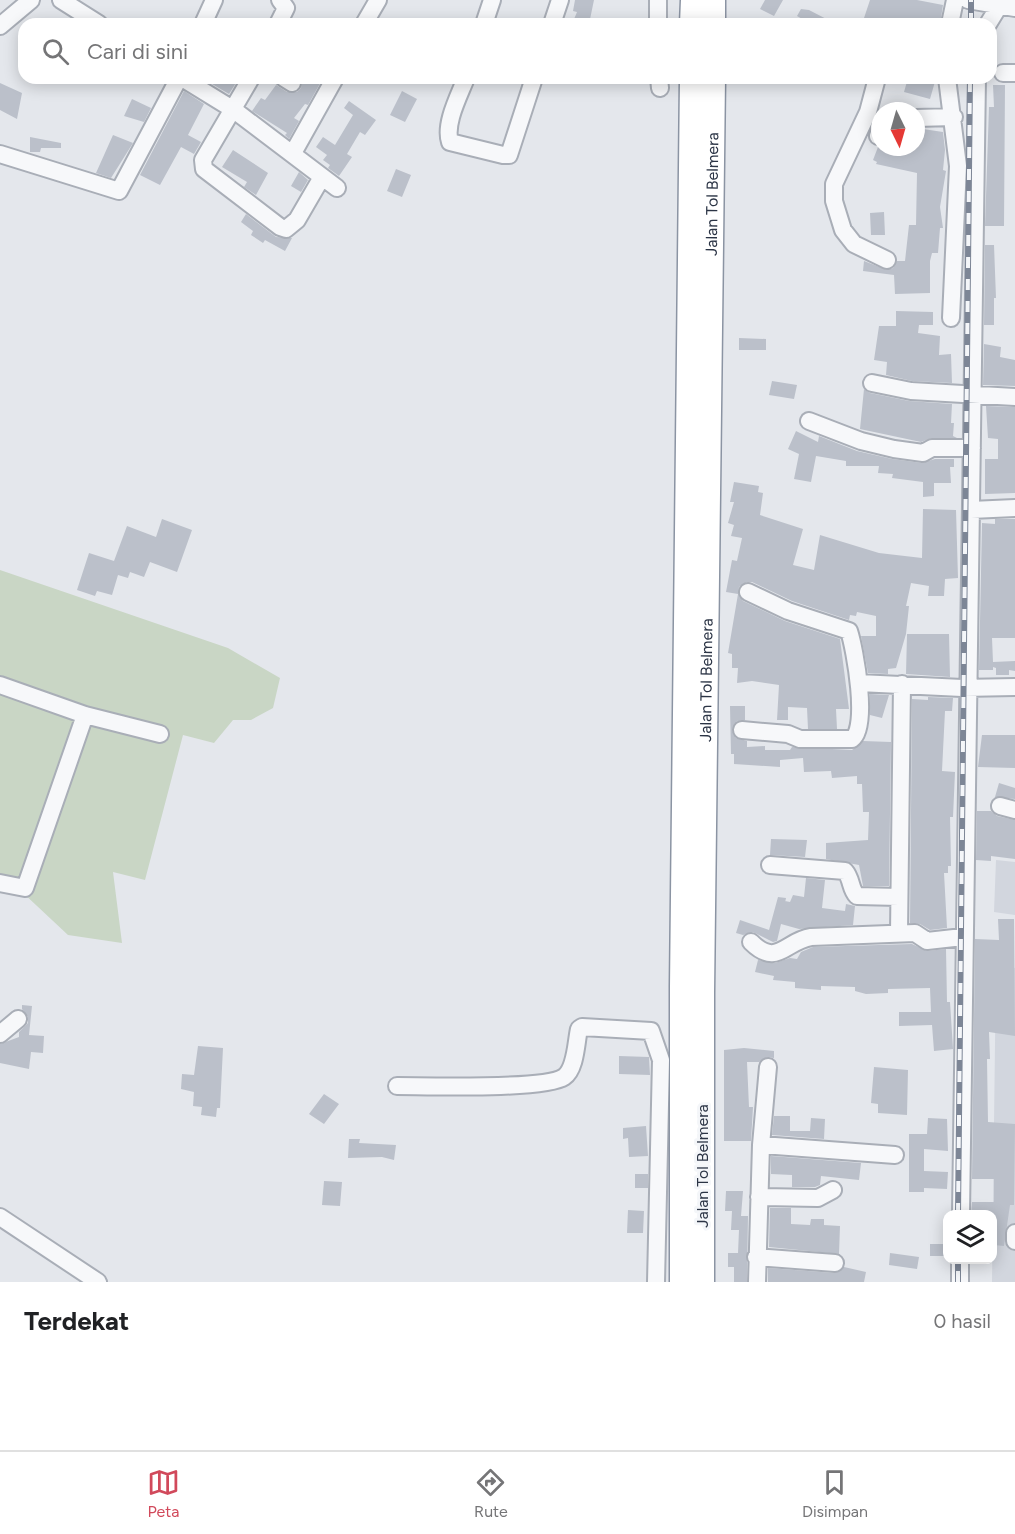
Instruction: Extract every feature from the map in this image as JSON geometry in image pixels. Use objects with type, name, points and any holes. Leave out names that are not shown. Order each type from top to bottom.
[{"type":"highway","points":[[692,18],[693,0]]},
{"type":"highway","points":[[713,0],[713,18]]},
{"type":"highway","name":"Jalan Tol Belmera","points":[[682,1282],[682,987],[692,84]]},
{"type":"highway","name":"Jalan Tol Belmera","points":[[702,1282],[702,993],[713,84]]},
{"type":"street","points":[[0,26],[31,0]]},
{"type":"street","points":[[61,0],[90,18]]},
{"type":"street","points":[[206,18],[214,0]]},
{"type":"street","points":[[280,0],[286,8],[281,18]]},
{"type":"street","points":[[368,18],[378,0]]},
{"type":"street","points":[[486,18],[492,0]]},
{"type":"street","points":[[554,18],[560,0]]},
{"type":"street","points":[[658,0],[658,18]]},
{"type":"street","points":[[951,18],[955,0]]},
{"type":"street","points":[[975,0],[1007,7]]},
{"type":"street","points":[[995,18],[1007,7]]},
{"type":"street","points":[[0,154],[119,191],[177,84]]},
{"type":"street","points":[[190,84],[234,110],[338,188]]},
{"type":"street","points":[[248,84],[202,165],[280,227],[286,229],[292,226],[322,177]]},
{"type":"street","points":[[293,153],[331,84]]},
{"type":"street","points":[[464,84],[450,126],[448,135],[450,142],[509,155],[532,84]]},
{"type":"street","points":[[875,84],[868,112],[834,184],[834,201],[843,230],[854,244],[887,260]]},
{"type":"street","points":[[948,84],[954,117],[958,166],[951,318]]},
{"type":"street","points":[[961,1210],[963,937],[969,688],[971,396],[977,84]]},
{"type":"street","points":[[925,118],[954,117]]},
{"type":"street","points":[[872,383],[911,391],[1015,397]]},
{"type":"street","points":[[809,421],[861,441],[894,449],[923,453],[936,447],[972,448]]},
{"type":"street","points":[[971,510],[1015,508]]},
{"type":"street","points":[[742,730],[788,734],[800,739],[852,739],[858,731],[859,683],[849,631],[788,611],[748,592]]},
{"type":"street","points":[[859,683],[969,688],[1015,687]]},
{"type":"street","points":[[899,933],[902,684]]},
{"type":"street","points":[[0,685],[85,715],[160,734]]},
{"type":"street","points":[[0,883],[25,888],[85,715]]},
{"type":"street","points":[[770,864],[845,871],[851,878],[853,891],[857,896],[899,897]]},
{"type":"street","points":[[751,942],[759,951],[770,954],[780,953],[801,939],[899,933],[915,933],[927,941],[963,937]]},
{"type":"street","points":[[0,1034],[18,1019]]},
{"type":"street","points":[[397,1086],[518,1085],[552,1082],[566,1076],[572,1066],[579,1029],[582,1026],[651,1031],[661,1060],[656,1282]]},
{"type":"street","points":[[757,1282],[761,1145],[768,1067]]},
{"type":"street","points":[[761,1145],[895,1155]]},
{"type":"street","points":[[759,1197],[819,1198],[833,1190]]},
{"type":"street","points":[[0,1217],[98,1282]]},
{"type":"street","points":[[1015,1233],[1015,1241]]},
{"type":"street","points":[[756,1257],[835,1263]]},
{"type":"street","points":[[960,1264],[960,1282]]},
{"type":"shaded area","points":[[996,860],[1015,862],[1015,915],[994,912]]},
{"type":"shaded area","points":[[996,965],[1015,968],[1015,1282],[992,1282],[992,1264],[997,1264],[997,1210],[993,1210]]},
{"type":"green space","points":[[0,570],[228,648],[280,678],[273,708],[251,720],[233,720],[214,743],[183,735],[145,880],[113,872],[122,943],[68,935],[21,891],[0,884]]},
{"type":"building","points":[[575,0],[594,0],[590,18],[574,18],[577,12],[573,11]]},
{"type":"building","points":[[765,0],[783,0],[774,16],[760,9]]},
{"type":"building","points":[[870,0],[917,0],[943,5],[941,18],[864,18]]},
{"type":"building","points":[[801,9],[809,10],[824,18],[800,18],[797,16]]},
{"type":"building","points":[[0,83],[22,93],[17,119],[0,110]]},
{"type":"building","points":[[212,84],[235,84],[229,94]]},
{"type":"building","points":[[302,84],[320,84],[308,105],[305,104],[294,118],[299,121],[289,139],[285,135],[287,133],[252,111],[261,98],[265,100],[276,85],[287,92],[297,92]]},
{"type":"building","points":[[906,84],[934,84],[930,99],[904,92]]},
{"type":"building","points":[[993,85],[1005,85],[1004,226],[985,226],[989,107],[994,107]]},
{"type":"building","points":[[184,91],[204,104],[188,135],[201,142],[194,154],[181,147],[160,185],[140,175]]},
{"type":"building","points":[[402,91],[417,99],[405,122],[390,115]]},
{"type":"building","points":[[132,99],[151,108],[144,122],[124,116]]},
{"type":"building","points":[[349,101],[376,120],[365,135],[360,132],[347,154],[352,157],[339,176],[328,168],[330,165],[323,160],[327,155],[316,147],[323,137],[335,145],[353,115],[344,108]]},
{"type":"building","points":[[925,129],[943,132],[945,150],[943,170],[946,171],[940,207],[943,228],[940,228],[938,253],[932,253],[930,261],[930,293],[895,294],[894,275],[863,271],[864,261],[887,270],[893,268],[897,261],[905,261],[909,225],[916,225],[917,173],[876,164],[877,162],[873,160],[875,156],[925,156]]},
{"type":"building","points":[[113,135],[133,143],[111,178],[96,173]]},
{"type":"building","points":[[30,137],[61,143],[61,148],[41,148],[40,152],[30,152]]},
{"type":"building","points":[[233,150],[268,173],[256,195],[244,187],[247,182],[222,167]]},
{"type":"building","points":[[396,169],[411,175],[402,197],[387,191]]},
{"type":"building","points":[[299,172],[308,180],[301,192],[291,186]]},
{"type":"building","points":[[884,212],[885,235],[871,235],[870,213]]},
{"type":"building","points":[[246,214],[276,237],[292,238],[285,251],[265,240],[263,243],[251,235],[253,231],[241,222]]},
{"type":"building","points":[[985,245],[994,245],[996,298],[994,298],[994,325],[984,325]]},
{"type":"building","points":[[896,311],[933,312],[933,325],[919,325],[918,333],[940,336],[939,355],[951,354],[952,383],[912,381],[886,375],[887,362],[874,360],[879,326],[896,326]]},
{"type":"building","points":[[739,338],[766,339],[766,350],[739,350]]},
{"type":"building","points":[[984,344],[1001,347],[1000,357],[1015,360],[1015,386],[983,385]]},
{"type":"building","points":[[772,381],[797,385],[794,399],[769,395]]},
{"type":"building","points":[[864,389],[870,393],[909,401],[952,404],[951,423],[954,423],[953,436],[957,438],[931,438],[921,442],[860,429]]},
{"type":"building","points":[[986,406],[1015,407],[1015,493],[985,494],[985,459],[998,459],[998,439],[988,438]]},
{"type":"building","points":[[796,431],[818,442],[819,436],[857,451],[892,459],[922,463],[935,459],[954,459],[954,467],[950,467],[951,483],[934,483],[934,496],[923,497],[923,482],[892,478],[893,474],[878,473],[879,466],[846,466],[846,461],[816,456],[811,482],[794,479],[799,454],[788,449]]},
{"type":"building","points":[[734,482],[759,486],[758,492],[763,493],[760,515],[803,529],[793,565],[814,570],[820,535],[879,553],[922,558],[923,509],[956,510],[958,578],[945,579],[944,596],[928,596],[929,586],[911,583],[906,606],[909,606],[906,634],[896,668],[888,669],[888,674],[868,673],[861,636],[876,636],[876,616],[857,612],[856,616],[850,615],[849,620],[792,601],[752,582],[739,587],[738,593],[743,601],[785,621],[840,639],[849,709],[836,709],[837,729],[808,729],[807,708],[788,707],[788,720],[777,720],[779,685],[752,681],[737,683],[738,668],[732,668],[732,654],[728,653],[738,594],[726,592],[732,560],[737,561],[742,538],[731,536],[734,525],[728,523],[734,502],[730,502]]},
{"type":"building","points":[[162,519],[192,530],[177,572],[150,562],[144,577],[130,572],[128,578],[118,575],[112,595],[97,591],[95,596],[77,590],[89,553],[114,561],[127,526],[156,537]]},
{"type":"building","points":[[995,519],[1015,519],[1015,638],[992,638],[993,662],[1015,661],[1015,671],[1009,670],[1009,675],[996,675],[996,668],[993,667],[993,670],[979,670],[982,523],[995,524]]},
{"type":"building","points":[[907,634],[949,634],[950,677],[906,674]]},
{"type":"building","points":[[870,694],[889,695],[882,718],[870,715]]},
{"type":"building","points":[[928,697],[953,698],[952,711],[945,711],[942,771],[955,772],[953,817],[950,817],[951,866],[948,866],[948,873],[944,873],[947,928],[930,930],[920,924],[910,923],[912,699],[928,700]]},
{"type":"building","points":[[730,706],[745,706],[745,720],[737,721],[732,730],[736,738],[747,741],[747,747],[765,746],[765,750],[790,750],[792,747],[852,750],[863,741],[891,742],[889,886],[863,886],[859,865],[826,859],[826,843],[868,840],[869,812],[863,812],[862,784],[857,784],[857,776],[832,778],[831,771],[804,772],[803,758],[780,760],[780,767],[734,764],[734,754],[731,754]]},
{"type":"building","points":[[982,735],[1015,735],[1015,768],[978,767]]},
{"type":"building","points":[[999,783],[1015,788],[1015,799],[995,797]]},
{"type":"building","points":[[977,811],[991,811],[997,816],[1015,820],[1015,859],[991,856],[991,861],[976,860]]},
{"type":"building","points":[[771,839],[807,840],[805,857],[770,855]]},
{"type":"building","points":[[806,878],[825,880],[822,908],[845,911],[846,904],[855,906],[853,925],[799,929],[781,924],[777,941],[773,942],[753,932],[743,935],[736,933],[740,920],[769,930],[778,897],[786,898],[785,901],[790,902],[793,895],[804,897]]},
{"type":"building","points":[[998,919],[1014,919],[1015,1036],[989,1032],[990,1059],[987,1059],[988,1122],[1015,1124],[1014,1205],[1010,1205],[1004,1246],[997,1245],[997,1210],[971,1210],[972,1202],[994,1202],[994,1179],[972,1179],[975,939],[999,940]]},
{"type":"building","points":[[912,944],[927,951],[946,949],[947,1002],[950,1002],[953,1049],[934,1051],[932,1025],[899,1026],[899,1012],[931,1012],[930,988],[888,989],[888,993],[866,994],[855,991],[855,987],[821,986],[821,990],[795,988],[795,982],[773,980],[774,976],[755,972],[758,960],[775,963],[790,958],[797,959],[801,952],[813,947]]},
{"type":"building","points":[[22,1005],[32,1006],[29,1035],[44,1036],[43,1053],[31,1052],[29,1069],[0,1063],[0,1044],[19,1037],[19,1032],[28,1023],[28,1017]]},
{"type":"building","points":[[198,1046],[223,1048],[220,1108],[217,1108],[216,1117],[201,1115],[202,1107],[193,1106],[194,1092],[181,1089],[182,1074],[194,1075]]},
{"type":"building","points":[[744,1048],[774,1051],[774,1058],[768,1057],[759,1062],[747,1062],[749,1107],[753,1107],[751,1141],[724,1141],[724,1050]]},
{"type":"building","points":[[619,1056],[649,1057],[650,1075],[619,1074]]},
{"type":"building","points":[[874,1067],[908,1070],[907,1115],[878,1113],[878,1104],[871,1103]]},
{"type":"building","points":[[324,1094],[339,1104],[324,1124],[309,1114]]},
{"type":"building","points":[[774,1116],[790,1116],[790,1131],[810,1131],[811,1118],[825,1119],[824,1139],[772,1135]]},
{"type":"building","points":[[928,1118],[947,1119],[948,1151],[924,1149],[924,1171],[948,1172],[947,1189],[924,1188],[924,1192],[909,1192],[909,1134],[927,1134]]},
{"type":"building","points":[[646,1126],[648,1156],[629,1157],[628,1138],[623,1139],[623,1128]]},
{"type":"building","points":[[349,1139],[360,1139],[359,1143],[396,1145],[394,1160],[382,1157],[348,1158]]},
{"type":"building","points":[[771,1156],[861,1163],[859,1180],[821,1176],[820,1185],[815,1187],[792,1187],[792,1175],[771,1174]]},
{"type":"building","points":[[635,1174],[648,1174],[648,1188],[635,1188]]},
{"type":"building","points":[[324,1181],[342,1182],[340,1206],[322,1205]]},
{"type":"building","points":[[726,1191],[743,1191],[741,1216],[748,1216],[747,1282],[734,1282],[734,1267],[728,1267],[728,1253],[738,1253],[739,1230],[731,1230],[732,1211],[725,1211]]},
{"type":"building","points":[[770,1208],[791,1208],[791,1224],[810,1225],[811,1219],[824,1219],[824,1225],[840,1226],[839,1254],[769,1247]]},
{"type":"building","points":[[628,1210],[644,1211],[643,1233],[627,1233]]},
{"type":"building","points":[[930,1244],[943,1244],[943,1256],[930,1256]]},
{"type":"building","points":[[890,1253],[919,1257],[917,1269],[889,1265]]},
{"type":"building","points":[[844,1267],[866,1272],[864,1282],[768,1282],[768,1268],[834,1273]]},
{"type":"railway","points":[[971,0],[971,18]]},
{"type":"railway","points":[[958,1210],[970,84]]},
{"type":"railway","points":[[958,1264],[958,1282]]}]
